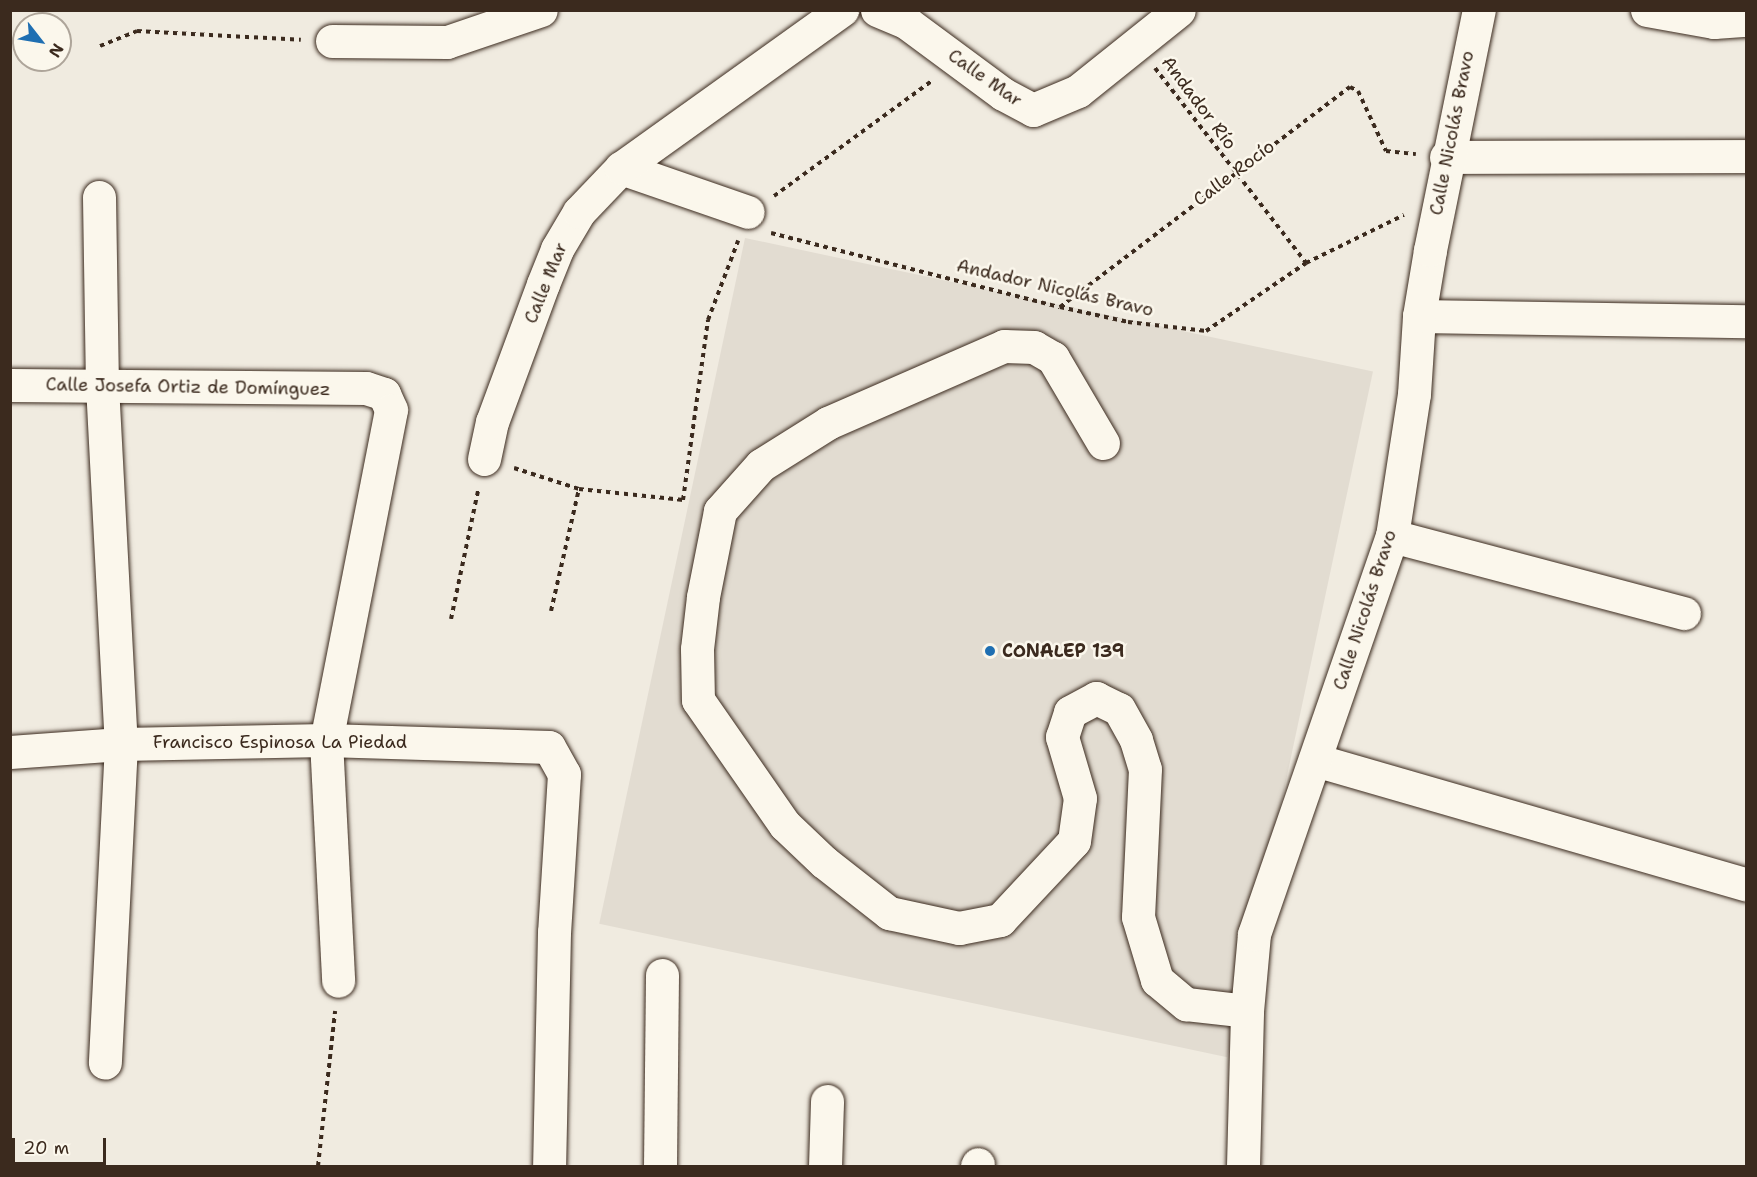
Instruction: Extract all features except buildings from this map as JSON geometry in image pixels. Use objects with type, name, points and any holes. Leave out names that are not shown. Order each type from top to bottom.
[{"type":"street","points":[[332,41],[447,42],[541,10]]},
{"type":"street","name":"Calle Mar","points":[[484,459],[492,422],[557,249],[579,212],[621,168],[842,10]]},
{"type":"street","name":"Calle Mar","points":[[877,10],[907,23],[1004,94],[1033,110],[1078,91],[1179,10]]},
{"type":"street","name":"Calle Nicolás Bravo","points":[[1243,1167],[1247,1011],[1254,934],[1392,536],[1414,394],[1419,316],[1446,157],[1479,10]]},
{"type":"street","points":[[1647,10],[1714,22],[1746,20]]},
{"type":"street","points":[[1446,157],[1746,156]]},
{"type":"street","points":[[621,168],[746,219]]},
{"type":"street","points":[[99,197],[102,385],[121,744],[105,1063]]},
{"type":"street","points":[[1419,316],[1746,321]]},
{"type":"street","points":[[1103,443],[1053,358],[1034,348],[1004,346],[828,423],[770,459],[734,492],[720,511],[703,597],[697,649],[698,700],[785,825],[824,862],[889,913],[958,928],[1000,920],[1074,841],[1080,798],[1062,737],[1067,720],[1070,712],[1096,698],[1119,709],[1136,740],[1145,769],[1138,917],[1157,980],[1186,1004],[1247,1011]]},
{"type":"street","name":"Calle Josefa Ortiz de Domínguez","points":[[10,385],[366,388],[384,394],[391,410],[326,740]]},
{"type":"street","points":[[1392,536],[1684,613]]},
{"type":"street","points":[[326,740],[338,981]]},
{"type":"street","name":"Francisco Espinosa La Piedad","points":[[10,752],[121,744],[326,740],[549,747],[564,774],[554,932],[549,1167]]},
{"type":"street","points":[[1315,760],[1744,875]]},
{"type":"street","points":[[660,1167],[662,975]]},
{"type":"street","points":[[825,1167],[826,1101]]},
{"type":"path","points":[[100,46],[137,31],[332,41]]},
{"type":"path","name":"Andador Río","points":[[1137,44],[1306,263]]},
{"type":"path","points":[[451,619],[484,459],[579,489],[683,500],[708,320],[746,219],[960,60]]},
{"type":"path","name":"Calle Rocío","points":[[1060,307],[1234,172],[1350,87],[1358,91],[1386,151]]},
{"type":"path","name":"Andador Nicolás Bravo","points":[[746,219],[1060,307],[1128,322],[1206,331],[1306,263],[1439,197]]},
{"type":"path","points":[[550,611],[579,489]]},
{"type":"path","points":[[318,1167],[338,981]]},
{"type":"shaded area","name":"CONALEP 139","points":[[745,238],[1373,371],[1227,1057],[599,924]]},
{"type":"place","name":"CONALEP 139","points":[[990,651]]}]
